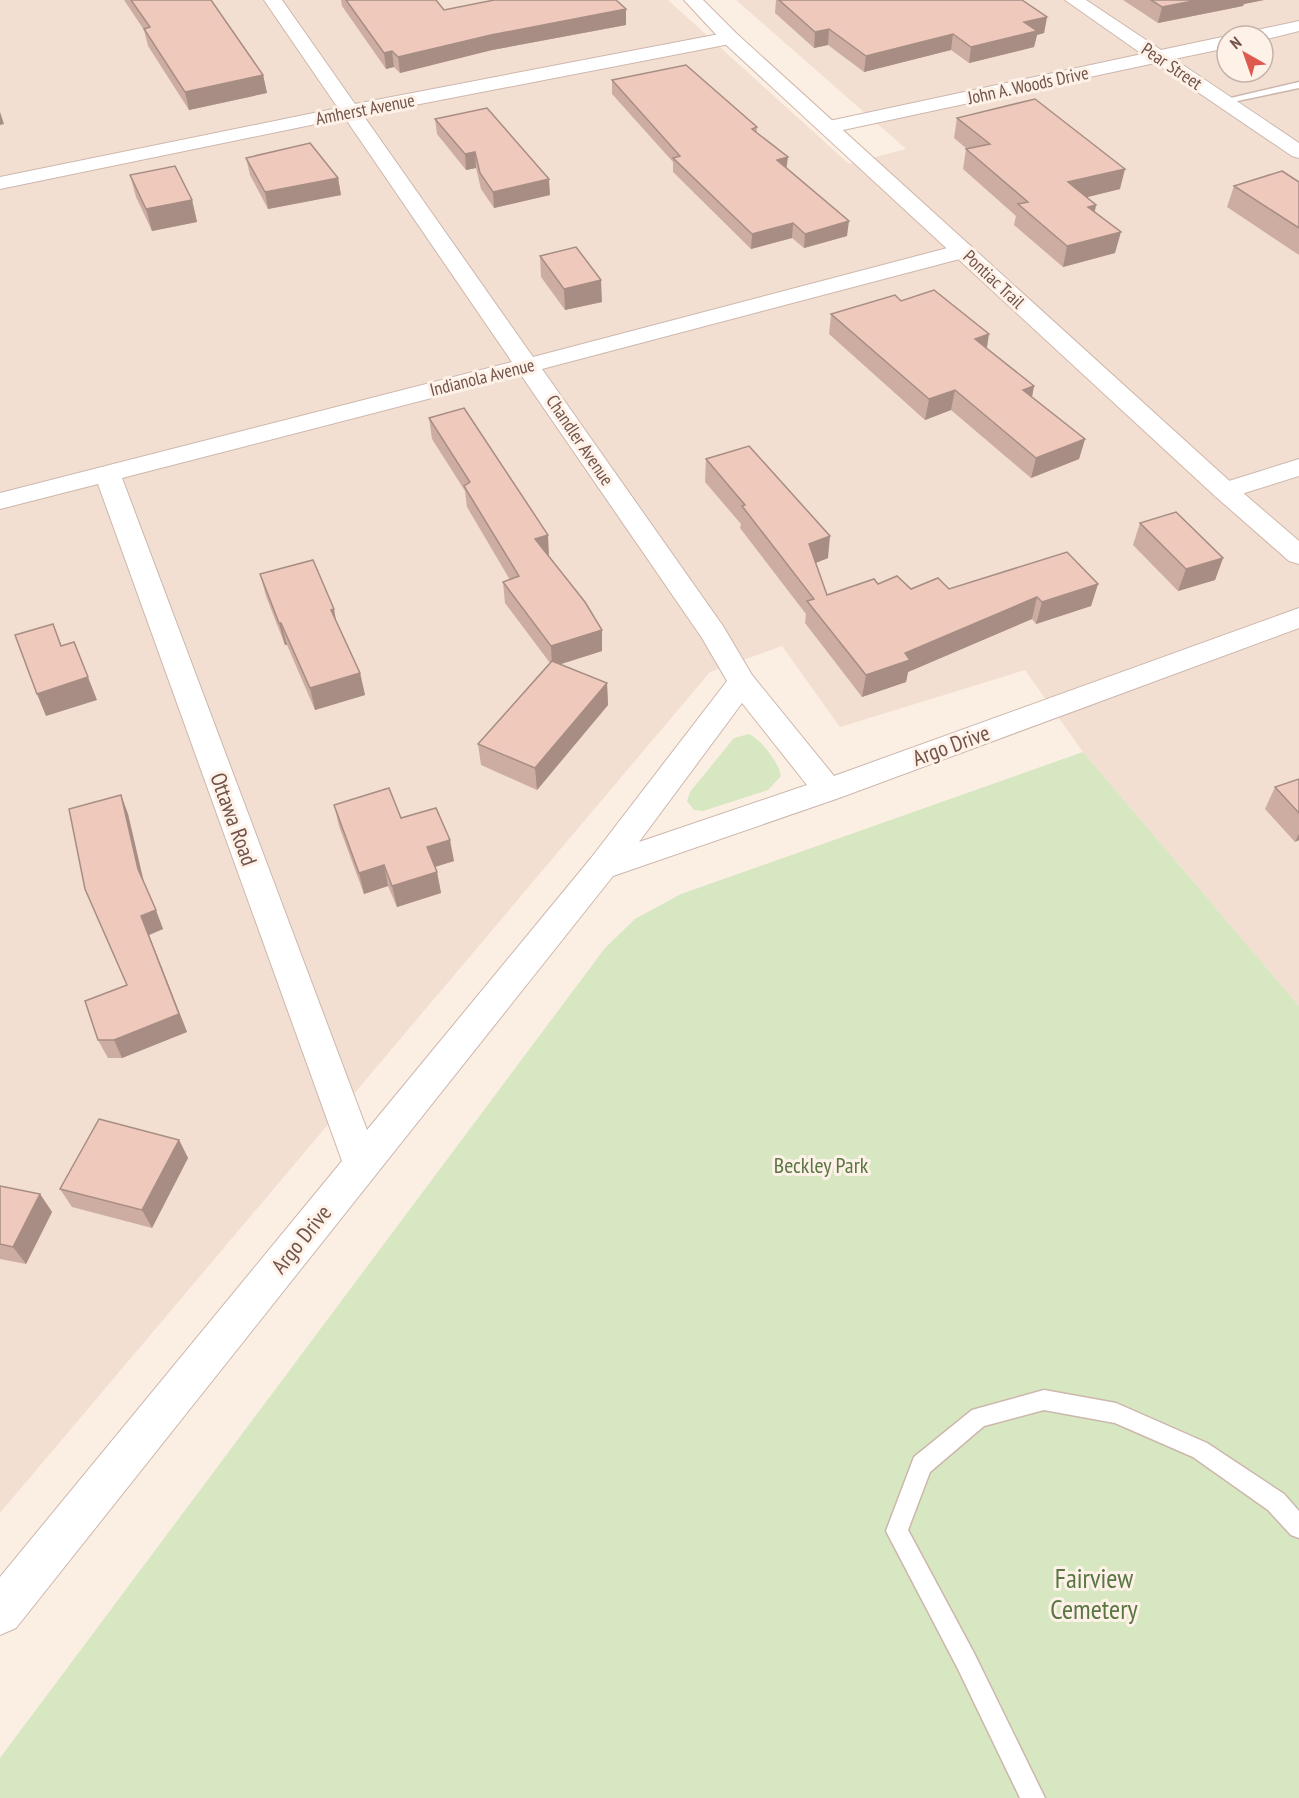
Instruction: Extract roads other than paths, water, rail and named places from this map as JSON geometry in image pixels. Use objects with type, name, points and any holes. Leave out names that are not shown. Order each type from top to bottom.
[{"type":"street","name":"Chandler Avenue","points":[[273,0],[700,614],[742,682],[828,790]]},
{"type":"street","name":"Pontiac Trail","points":[[693,0],[730,38],[1225,491],[1299,555]]},
{"type":"street","name":"Pear Street","points":[[1074,0],[1299,152]]},
{"type":"street","points":[[1275,31],[1299,26]]},
{"type":"street","name":"Amherst Avenue","points":[[0,183],[351,111],[730,38]]},
{"type":"street","name":"John A. Woods Drive","points":[[829,127],[1215,45]]},
{"type":"street","name":"Indianola Avenue","points":[[0,501],[963,251]]},
{"type":"street","points":[[1225,491],[1299,467]]},
{"type":"street","name":"Ottawa Road","points":[[107,473],[362,1165]]},
{"type":"street","name":"Argo Drive","points":[[602,867],[828,790],[1299,618]]},
{"type":"street","name":"Argo Drive","points":[[0,1612],[131,1447],[602,867],[742,682]]},
{"type":"lane","points":[[1223,101],[1299,85]]},
{"type":"lane","points":[[1033,1798],[966,1661],[897,1531],[922,1465],[979,1417],[1044,1400],[1116,1413],[1200,1450],[1276,1502],[1299,1527]]},
{"type":"park label","name":"Beckley Park","points":[[821,1165]]},
{"type":"park label","name":"Fairview Cemetery","points":[[1094,1594]]}]
